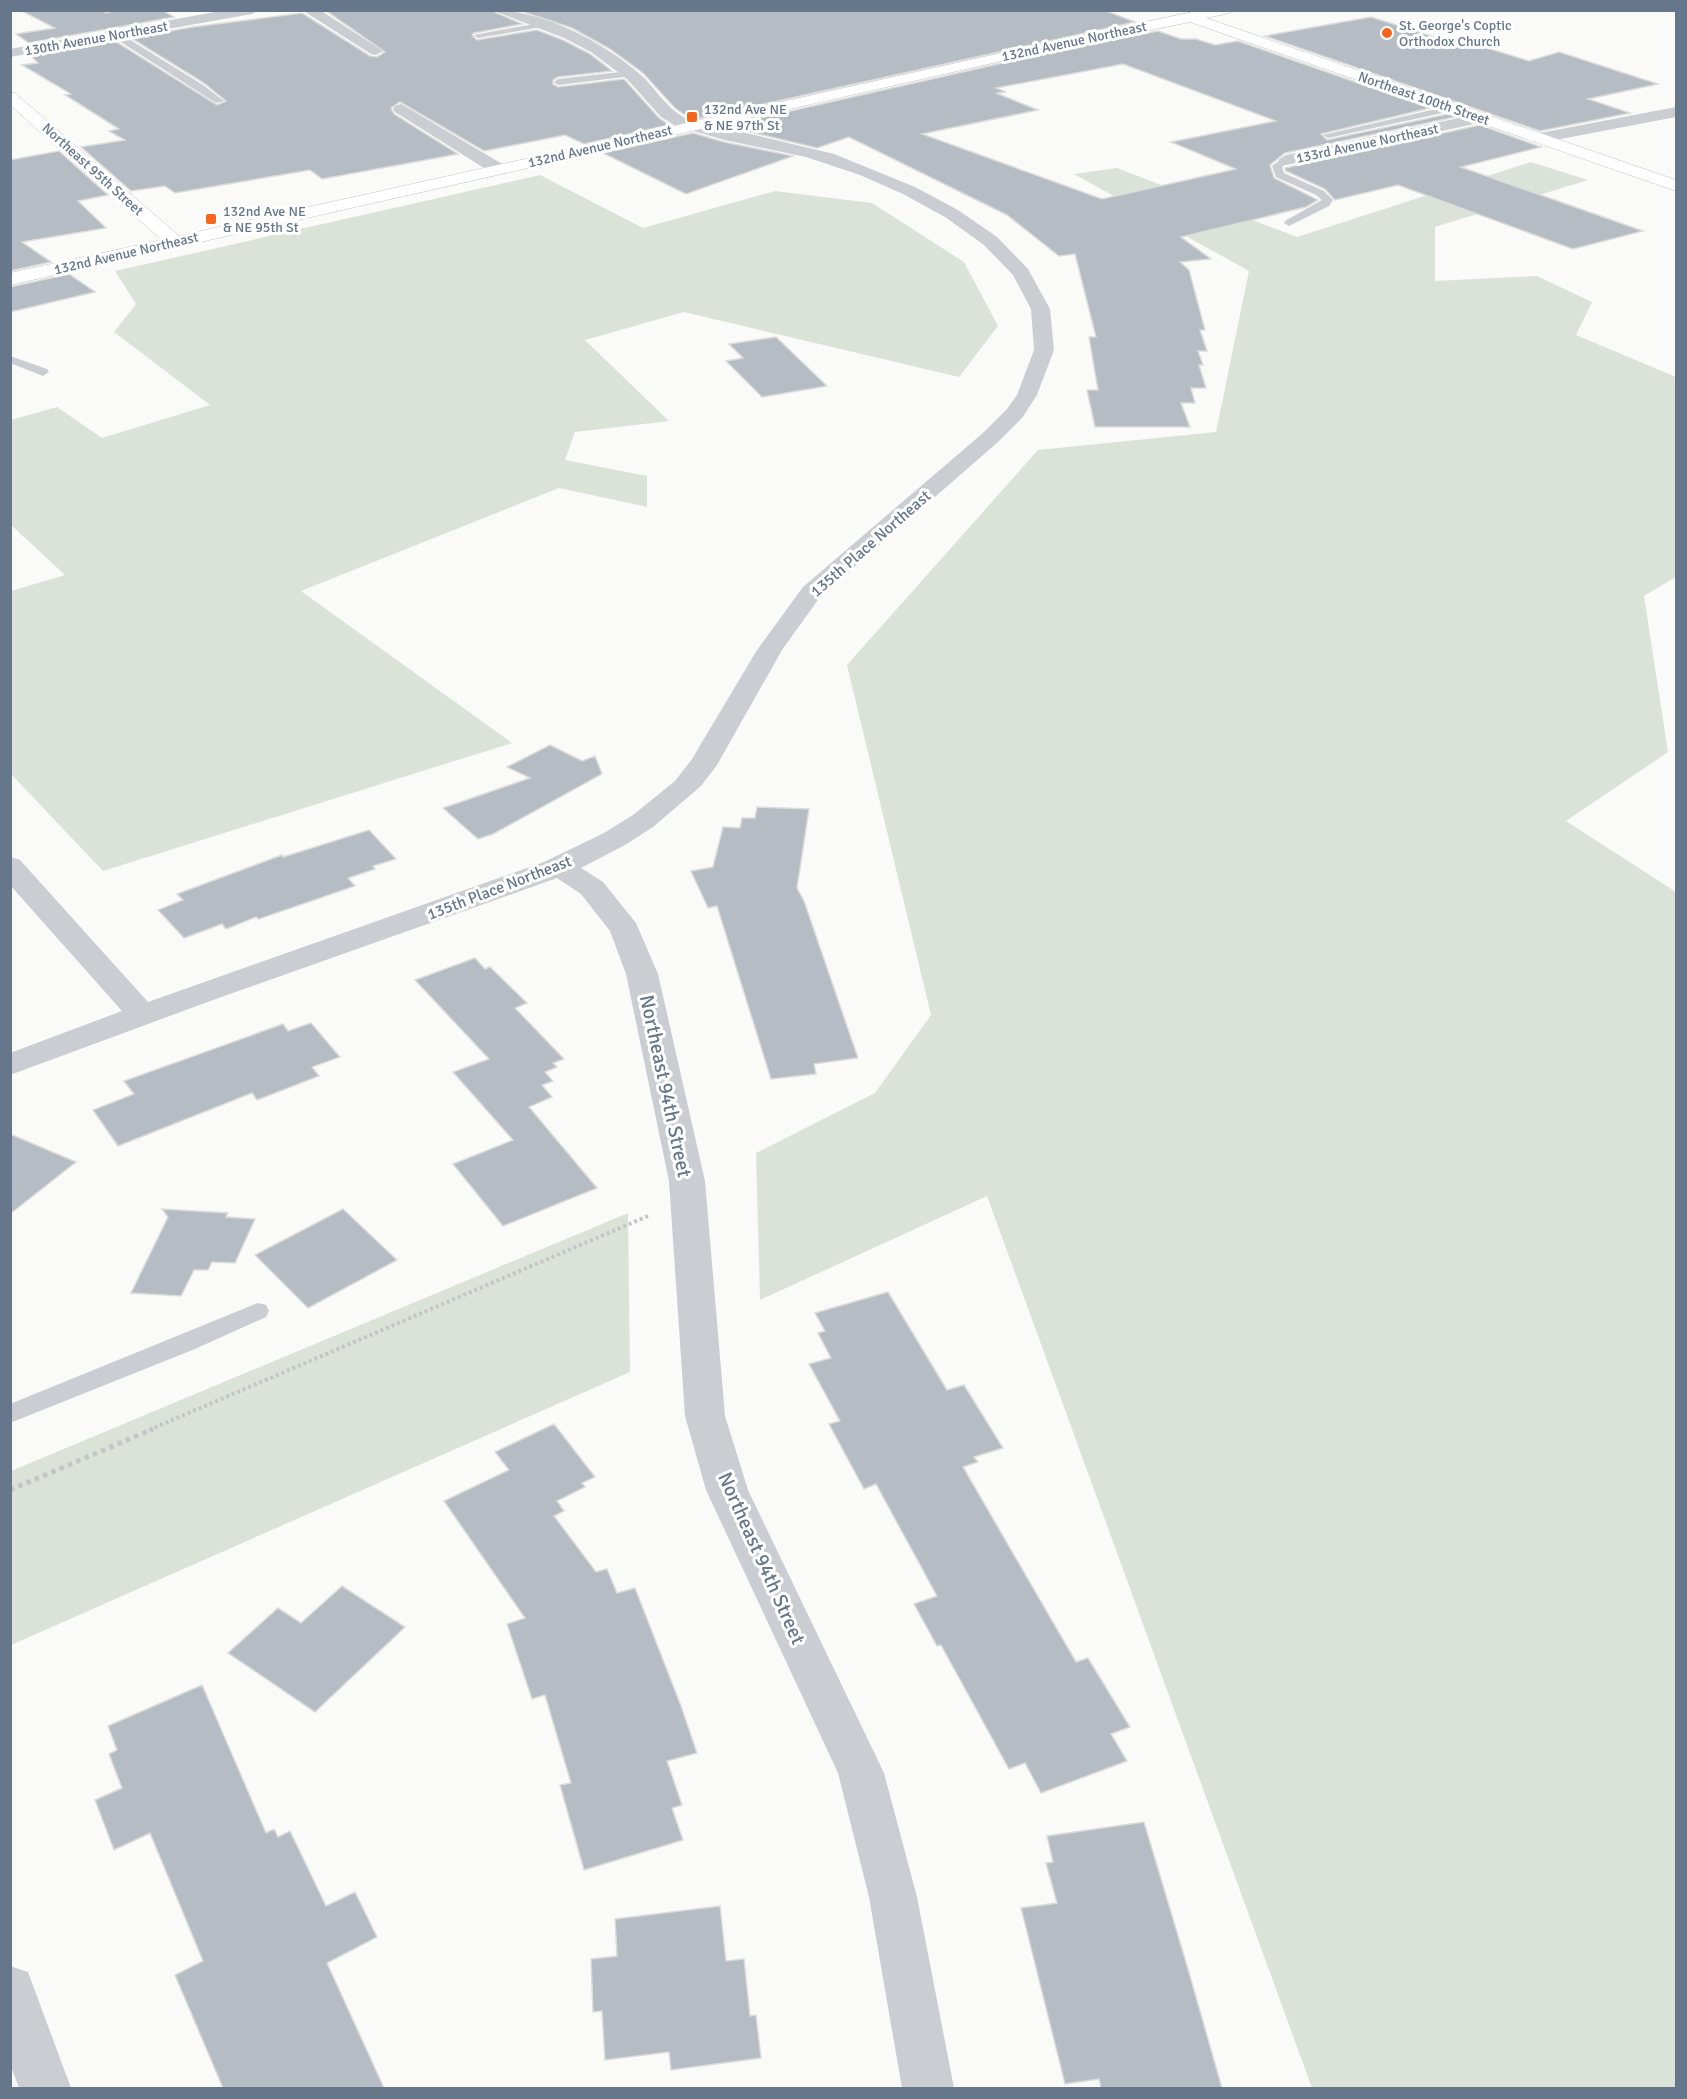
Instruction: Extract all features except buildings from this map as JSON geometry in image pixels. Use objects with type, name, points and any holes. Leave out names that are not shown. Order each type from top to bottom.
[{"type":"street","name":"130th Avenue Northeast","points":[[10,53],[252,10]]},
{"type":"street","points":[[309,10],[376,51]]},
{"type":"street","name":"135th Place Northeast","points":[[10,1065],[142,1014],[560,867],[643,820],[695,776],[793,613],[823,580],[911,508],[1005,423],[1026,398],[1042,364],[1046,331],[1036,298],[1018,267],[996,243],[964,220],[880,178],[828,159],[787,147],[690,126],[665,115],[639,81],[608,57],[580,40],[499,10]]},
{"type":"street","name":"Northeast 100th Street","points":[[1172,10],[1677,186]]},
{"type":"street","name":"132nd Avenue Northeast","points":[[10,279],[690,126],[1226,10]]},
{"type":"street","name":"Northeast 95th Street","points":[[10,96],[175,242]]},
{"type":"street","points":[[401,109],[498,169]]},
{"type":"street","points":[[1540,138],[1677,112]]},
{"type":"street","name":"133rd Avenue Northeast","points":[[1286,160],[1482,118]]},
{"type":"street","points":[[10,866],[142,1014]]},
{"type":"street","name":"Northeast 94th Street","points":[[560,867],[592,888],[626,930],[642,974],[687,1181],[705,1416],[727,1490],[861,1773],[893,1897],[928,2088]]},
{"type":"street","points":[[10,1989],[45,2088]]},
{"type":"lane","points":[[478,35],[539,24]]},
{"type":"lane","points":[[116,35],[219,101]]},
{"type":"lane","points":[[558,82],[629,74]]},
{"type":"lane","points":[[1328,135],[1454,108]]},
{"type":"lane","points":[[1286,160],[1277,166],[1280,175],[1320,193],[1328,200],[1325,204],[1289,223]]},
{"type":"lane","points":[[10,359],[43,372]]},
{"type":"lane","points":[[10,1414],[187,1343],[258,1311]]},
{"type":"path","points":[[10,1490],[648,1216]]},
{"type":"shaded area","points":[[1531,162],[1588,180],[1435,227],[1435,281],[1537,276],[1592,302],[1576,335],[1676,377],[1676,577],[1644,596],[1668,752],[1566,821],[1676,892],[1676,2088],[1312,2088],[987,1196],[760,1300],[756,1153],[875,1093],[931,1015],[847,665],[1038,450],[1216,432],[1249,271],[1074,174],[1117,168],[1297,237]]},
{"type":"shaded area","points":[[540,175],[643,228],[775,191],[872,203],[964,262],[998,326],[959,377],[684,312],[585,340],[669,421],[575,432],[565,460],[647,476],[647,507],[559,488],[301,591],[512,743],[103,871],[11,774],[11,591],[65,575],[11,525],[11,420],[57,407],[102,438],[210,405],[114,332],[136,304],[115,271]]},
{"type":"shaded area","points":[[628,1213],[630,1372],[11,1645],[11,1471]]},
{"type":"place","name":"St. George's Coptic Orthodox Church","points":[[1387,33]]},
{"type":"place","name":"132nd Ave NE & NE 97th St","points":[[692,117]]},
{"type":"place","name":"132nd Ave NE & NE 95th St","points":[[211,219]]}]
